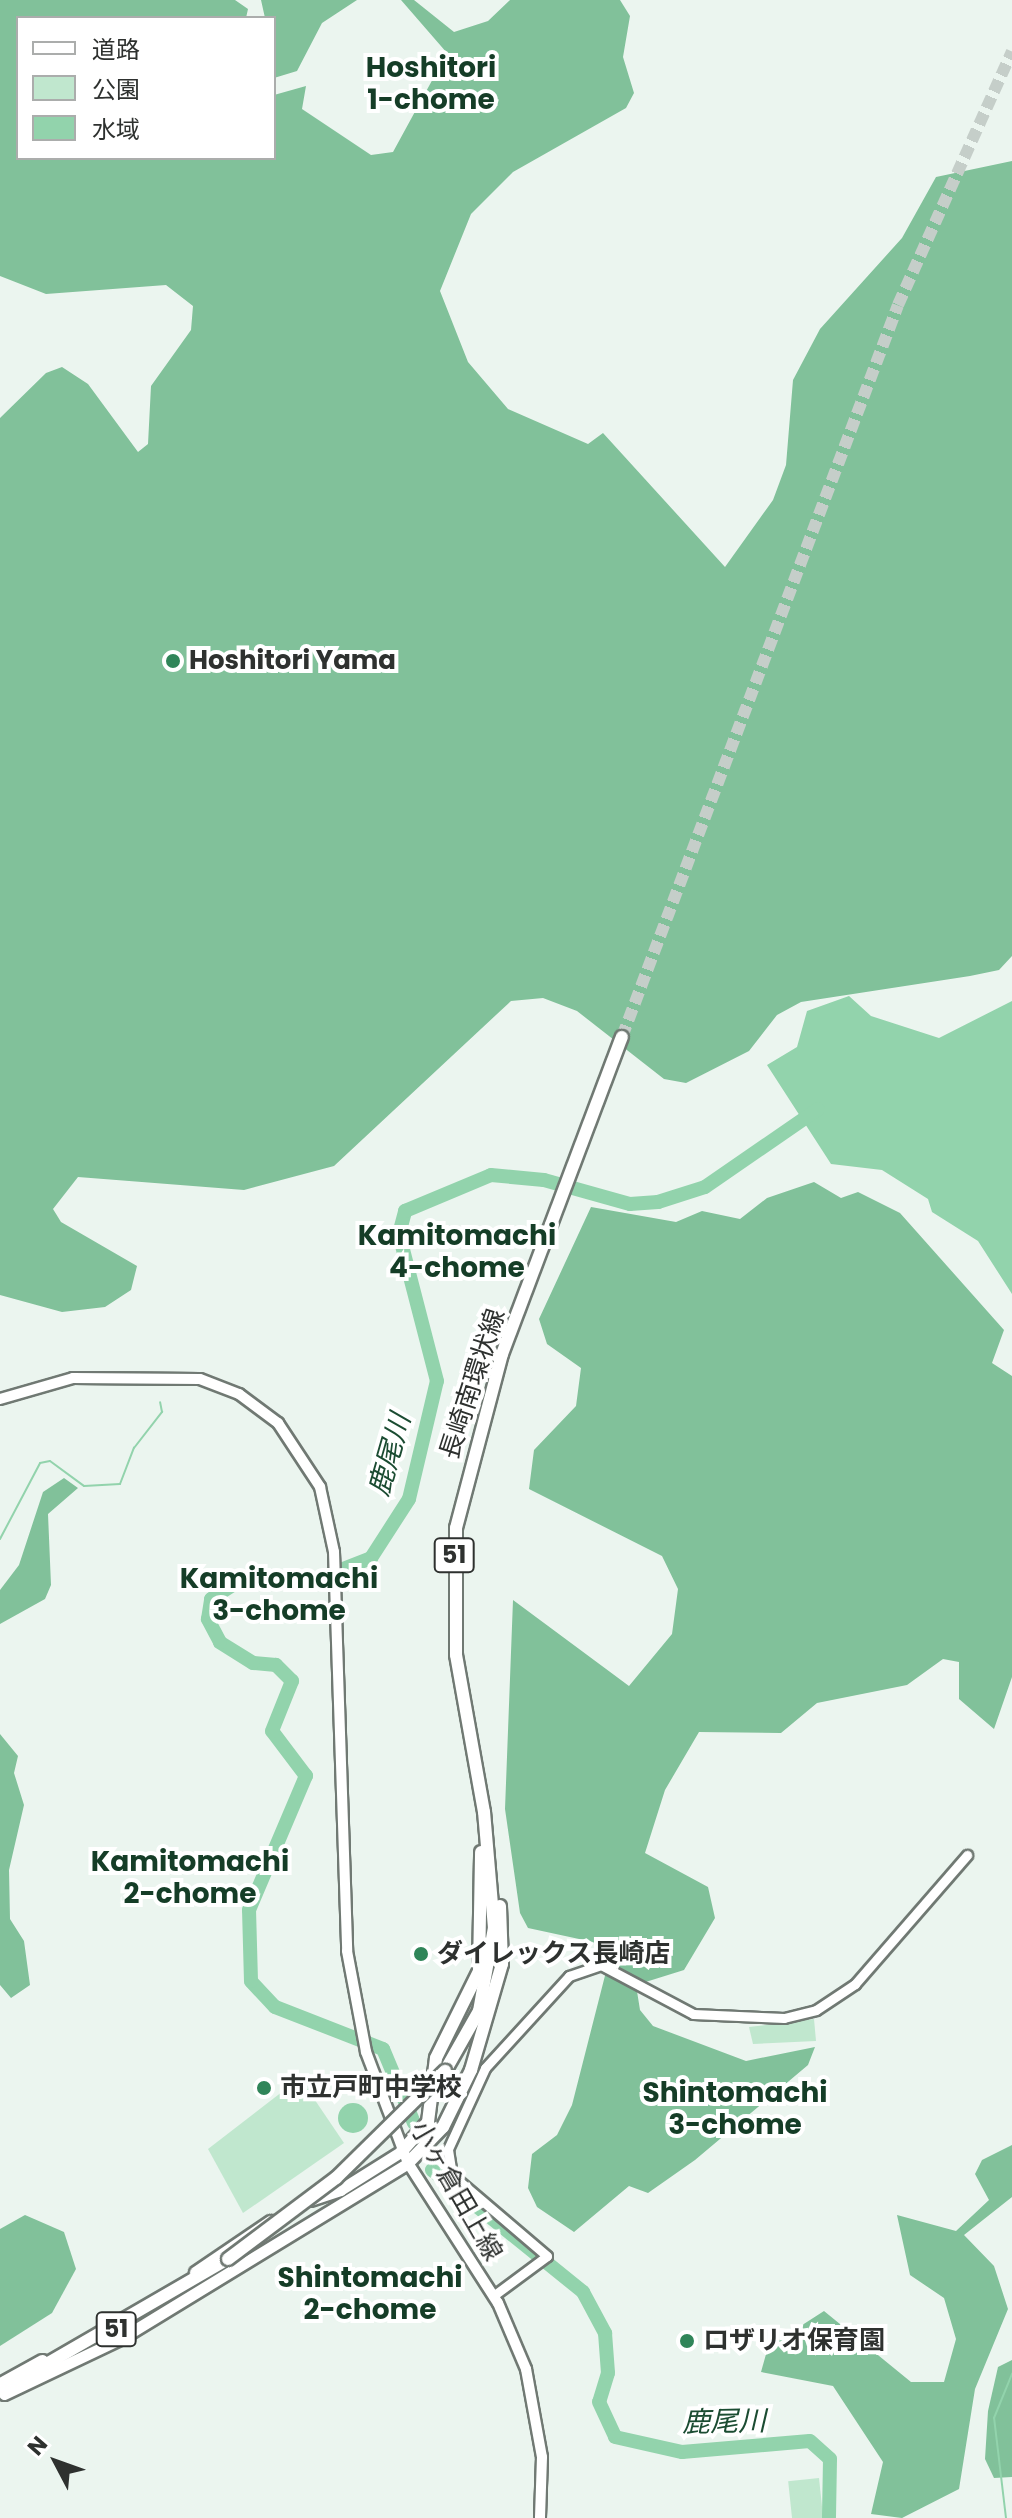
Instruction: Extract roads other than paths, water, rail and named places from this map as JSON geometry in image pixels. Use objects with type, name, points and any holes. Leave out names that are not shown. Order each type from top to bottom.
[{"type":"highway","name":"長崎南環状線","points":[[474,1760],[456,1655],[453,1559],[470,1459],[502,1354],[622,1037]]},
{"type":"highway","name":"51","points":[[405,2157],[451,2114],[498,1986],[503,1922],[474,1760]]},
{"type":"highway","name":"51","points":[[405,2157],[428,2122],[436,2058],[481,1961],[485,1886],[474,1760]]},
{"type":"highway","name":"51","points":[[0,2394],[228,2259],[336,2178],[445,2071],[473,2026],[491,1963],[494,1889],[484,1812]]},
{"type":"main road","name":"小ヶ倉田上線","points":[[0,1399],[85,1377],[177,1375],[225,1387],[278,1423],[305,1458],[327,1504],[334,1552],[345,1921],[362,2034],[405,2157],[493,2296],[533,2396],[542,2457],[540,2518]]},
{"type":"main road","name":"51","points":[[0,2383],[198,2271],[280,2215],[340,2190],[405,2157]]},
{"type":"main road","name":"51","points":[[0,2394],[120,2339],[405,2157]]},
{"type":"street","points":[[493,2296],[534,2272],[547,2256],[459,2182],[447,2158],[485,2068],[569,1976],[601,1965],[693,2014],[784,2018],[816,2010],[855,1984],[967,1855]]},
{"type":"water","points":[[849,996],[871,1016],[939,1038],[1012,1001],[1012,1294],[978,1241],[932,1212],[928,1199],[882,1170],[831,1164],[767,1065],[797,1047],[807,1011]]},
{"type":"water","points":[[353,2103],[359,2104],[367,2112],[367,2124],[359,2132],[353,2133],[347,2132],[339,2124],[338,2118],[339,2112],[347,2104]]},
{"type":"waterway","name":"鹿尾川","points":[[414,2123],[383,2049],[275,2007],[251,1981],[249,1910],[306,1776],[272,1731],[292,1681],[276,1665],[253,1663],[220,1642],[208,1619],[211,1599],[234,1584],[320,1578],[371,1558],[409,1499],[437,1381],[399,1234],[405,1211],[491,1175],[544,1180],[630,1204],[658,1202],[705,1187],[818,1109]]},
{"type":"waterway","points":[[0,1539],[40,1463],[50,1461],[84,1486],[120,1484],[134,1448],[162,1412],[160,1402]]},
{"type":"waterway","name":"鹿尾川","points":[[432,2170],[583,2292],[605,2333],[608,2373],[599,2402],[615,2437],[682,2452],[810,2441],[830,2459],[829,2518]]},
{"type":"waterway","points":[[1006,2518],[994,2418],[1012,2374]]},
{"type":"tunnel","points":[[622,1037],[898,305],[1012,51]]},
{"type":"place","name":"Hoshitori Yama","points":[[173,661]]},
{"type":"place","name":"ダイレックス長崎店","points":[[421,1954]]},
{"type":"place","name":"市立戸町中学校","points":[[264,2088]]},
{"type":"place","name":"ロザリオ保育園","points":[[687,2341]]},
{"type":"district","name":"Hoshitori 1-chome","points":[[431,84]]},
{"type":"district","name":"Kamitomachi 4-chome","points":[[457,1252]]},
{"type":"district","name":"Kamitomachi 3-chome","points":[[279,1595]]},
{"type":"district","name":"Kamitomachi 2-chome","points":[[190,1878]]},
{"type":"district","name":"Shintomachi 3-chome","points":[[735,2109]]},
{"type":"district","name":"Shintomachi 2-chome","points":[[370,2294]]}]
